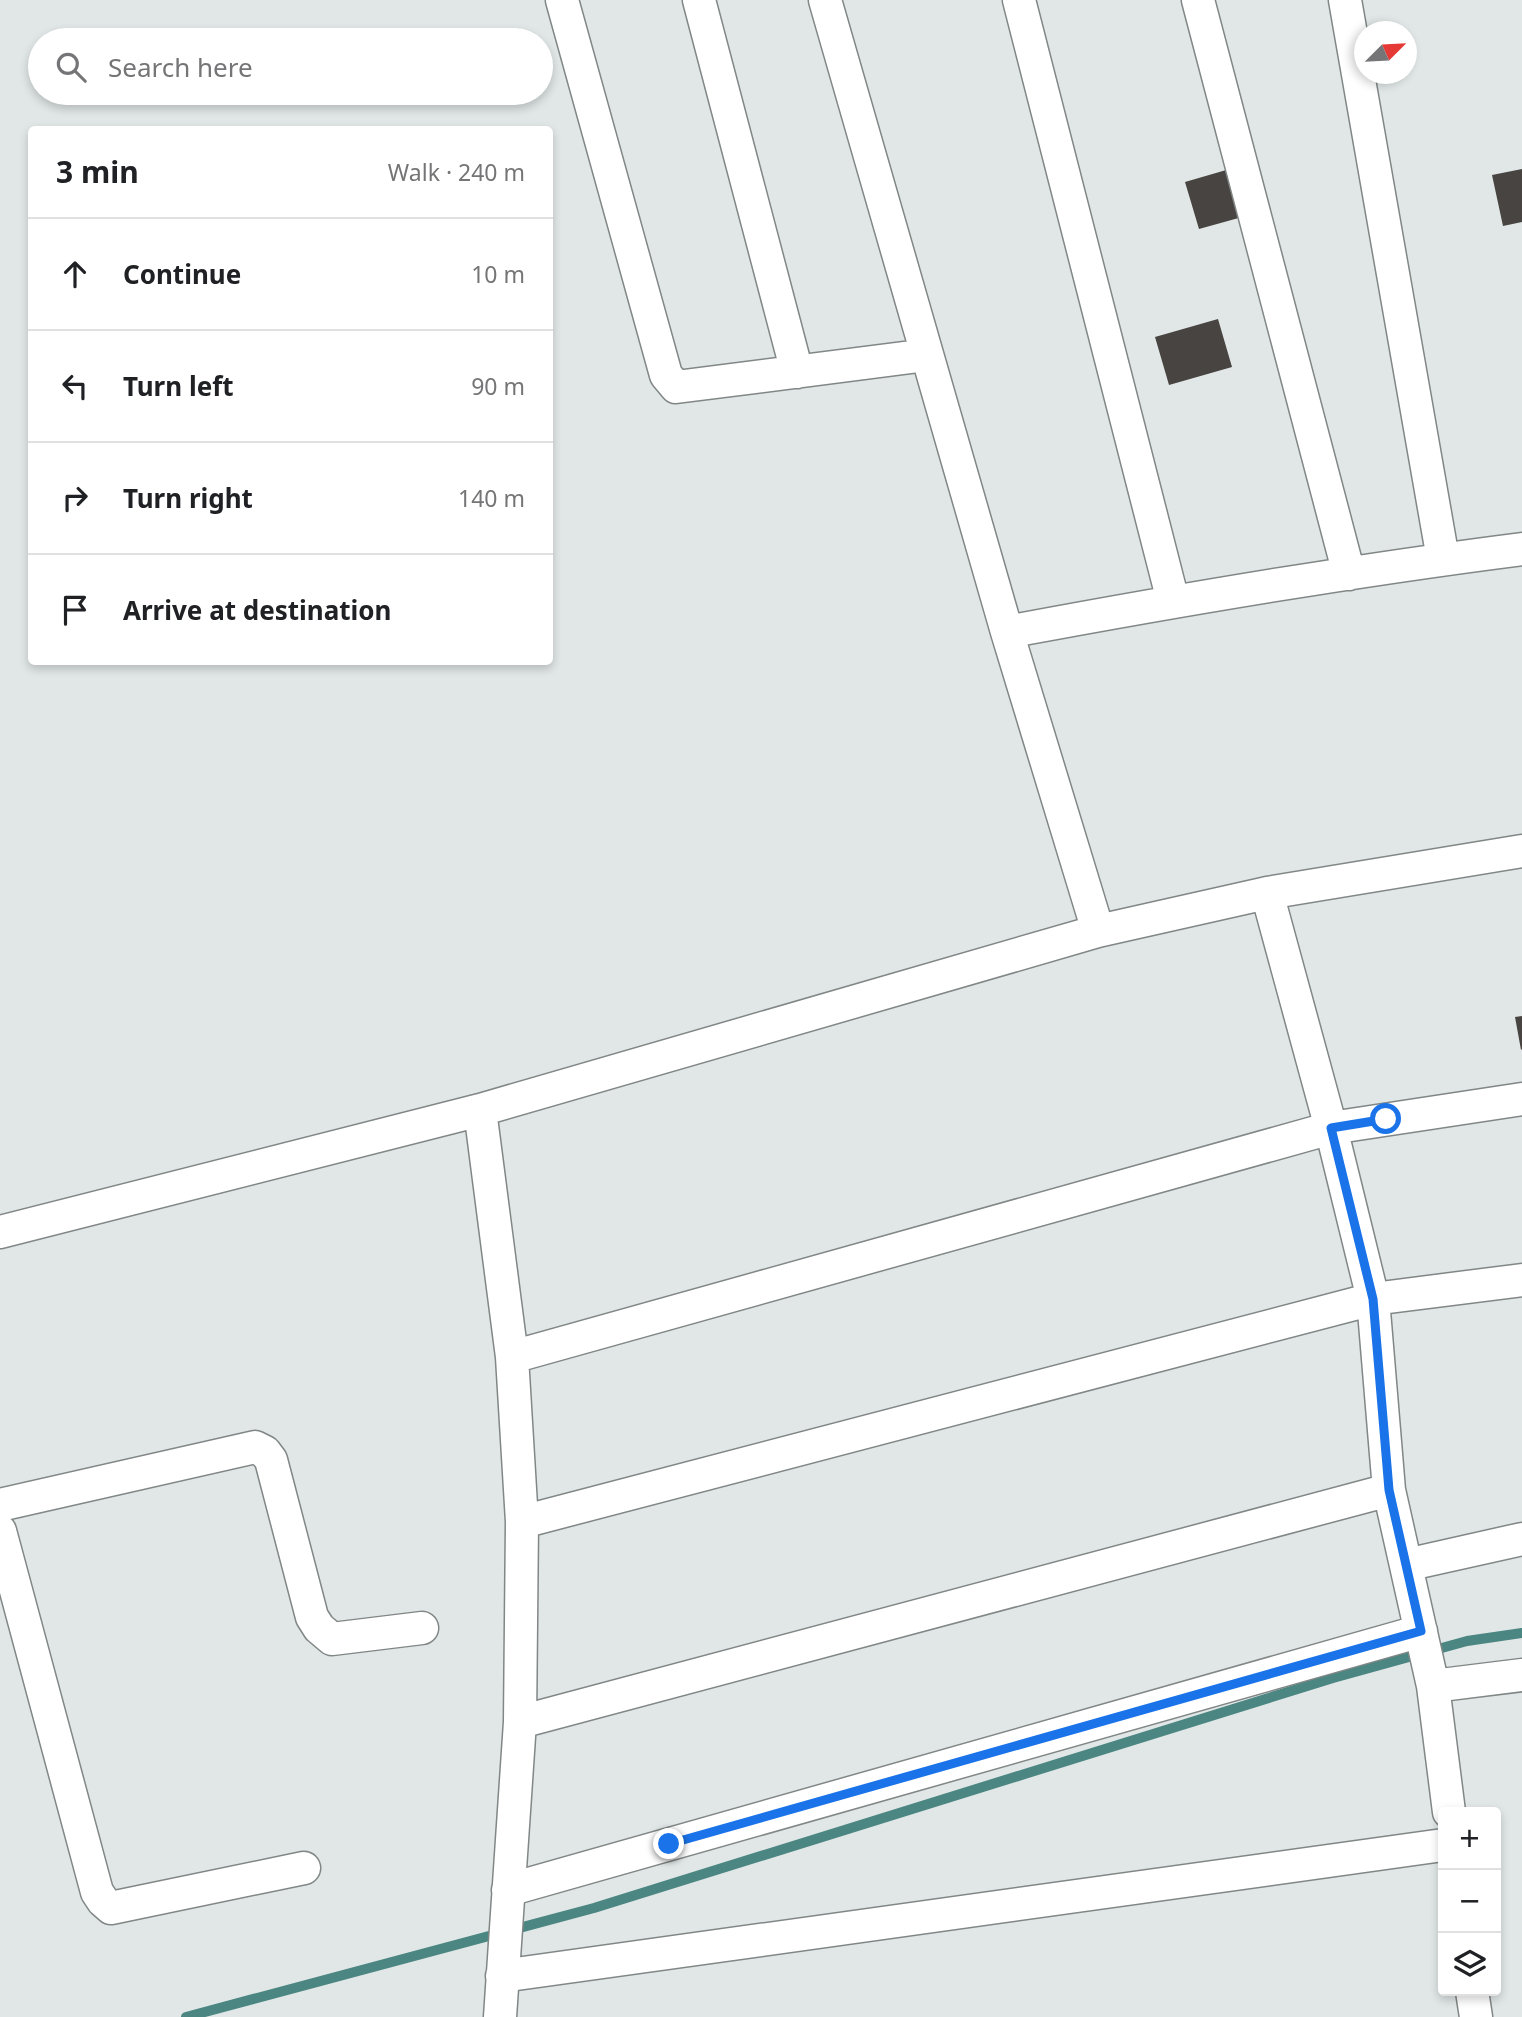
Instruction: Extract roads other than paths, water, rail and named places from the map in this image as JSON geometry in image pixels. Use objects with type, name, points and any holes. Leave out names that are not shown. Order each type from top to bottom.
[{"type":"street","points":[[562,0],[666,375],[676,387],[927,355]]},
{"type":"street","points":[[699,0],[797,372]]},
{"type":"street","points":[[825,0],[1007,632],[1098,931]]},
{"type":"street","points":[[1019,0],[1173,601]]},
{"type":"street","points":[[1198,0],[1349,574]]},
{"type":"street","points":[[1345,0],[1443,559]]},
{"type":"street","points":[[1007,632],[1173,601],[1522,549]]},
{"type":"street","points":[[0,1232],[480,1110],[1098,931],[1267,893],[1522,851]]},
{"type":"street","points":[[1267,893],[1331,1128],[1373,1299],[1389,1490],[1433,1686],[1448,1807]]},
{"type":"street","points":[[512,1357],[1331,1128],[1522,1099]]},
{"type":"street","points":[[480,1110],[512,1357],[522,1522],[520,1722],[500,2017]]},
{"type":"street","points":[[522,1522],[1373,1299],[1522,1280]]},
{"type":"street","points":[[0,1505],[255,1447],[265,1452],[271,1460],[312,1617],[319,1628],[332,1639],[422,1628]]},
{"type":"street","points":[[520,1722],[1389,1490]]},
{"type":"street","points":[[0,1531],[97,1892],[103,1901],[111,1908],[304,1868]]},
{"type":"street","points":[[1406,1565],[1522,1539]]},
{"type":"street","points":[[508,1890],[1421,1631]]},
{"type":"street","points":[[1433,1686],[1522,1675]]},
{"type":"street","points":[[502,1976],[1438,1846]]},
{"type":"street","points":[[1473,1996],[1476,2017]]},
{"type":"waterway","points":[[186,2017],[594,1908],[1333,1678],[1467,1641],[1522,1633]]}]
